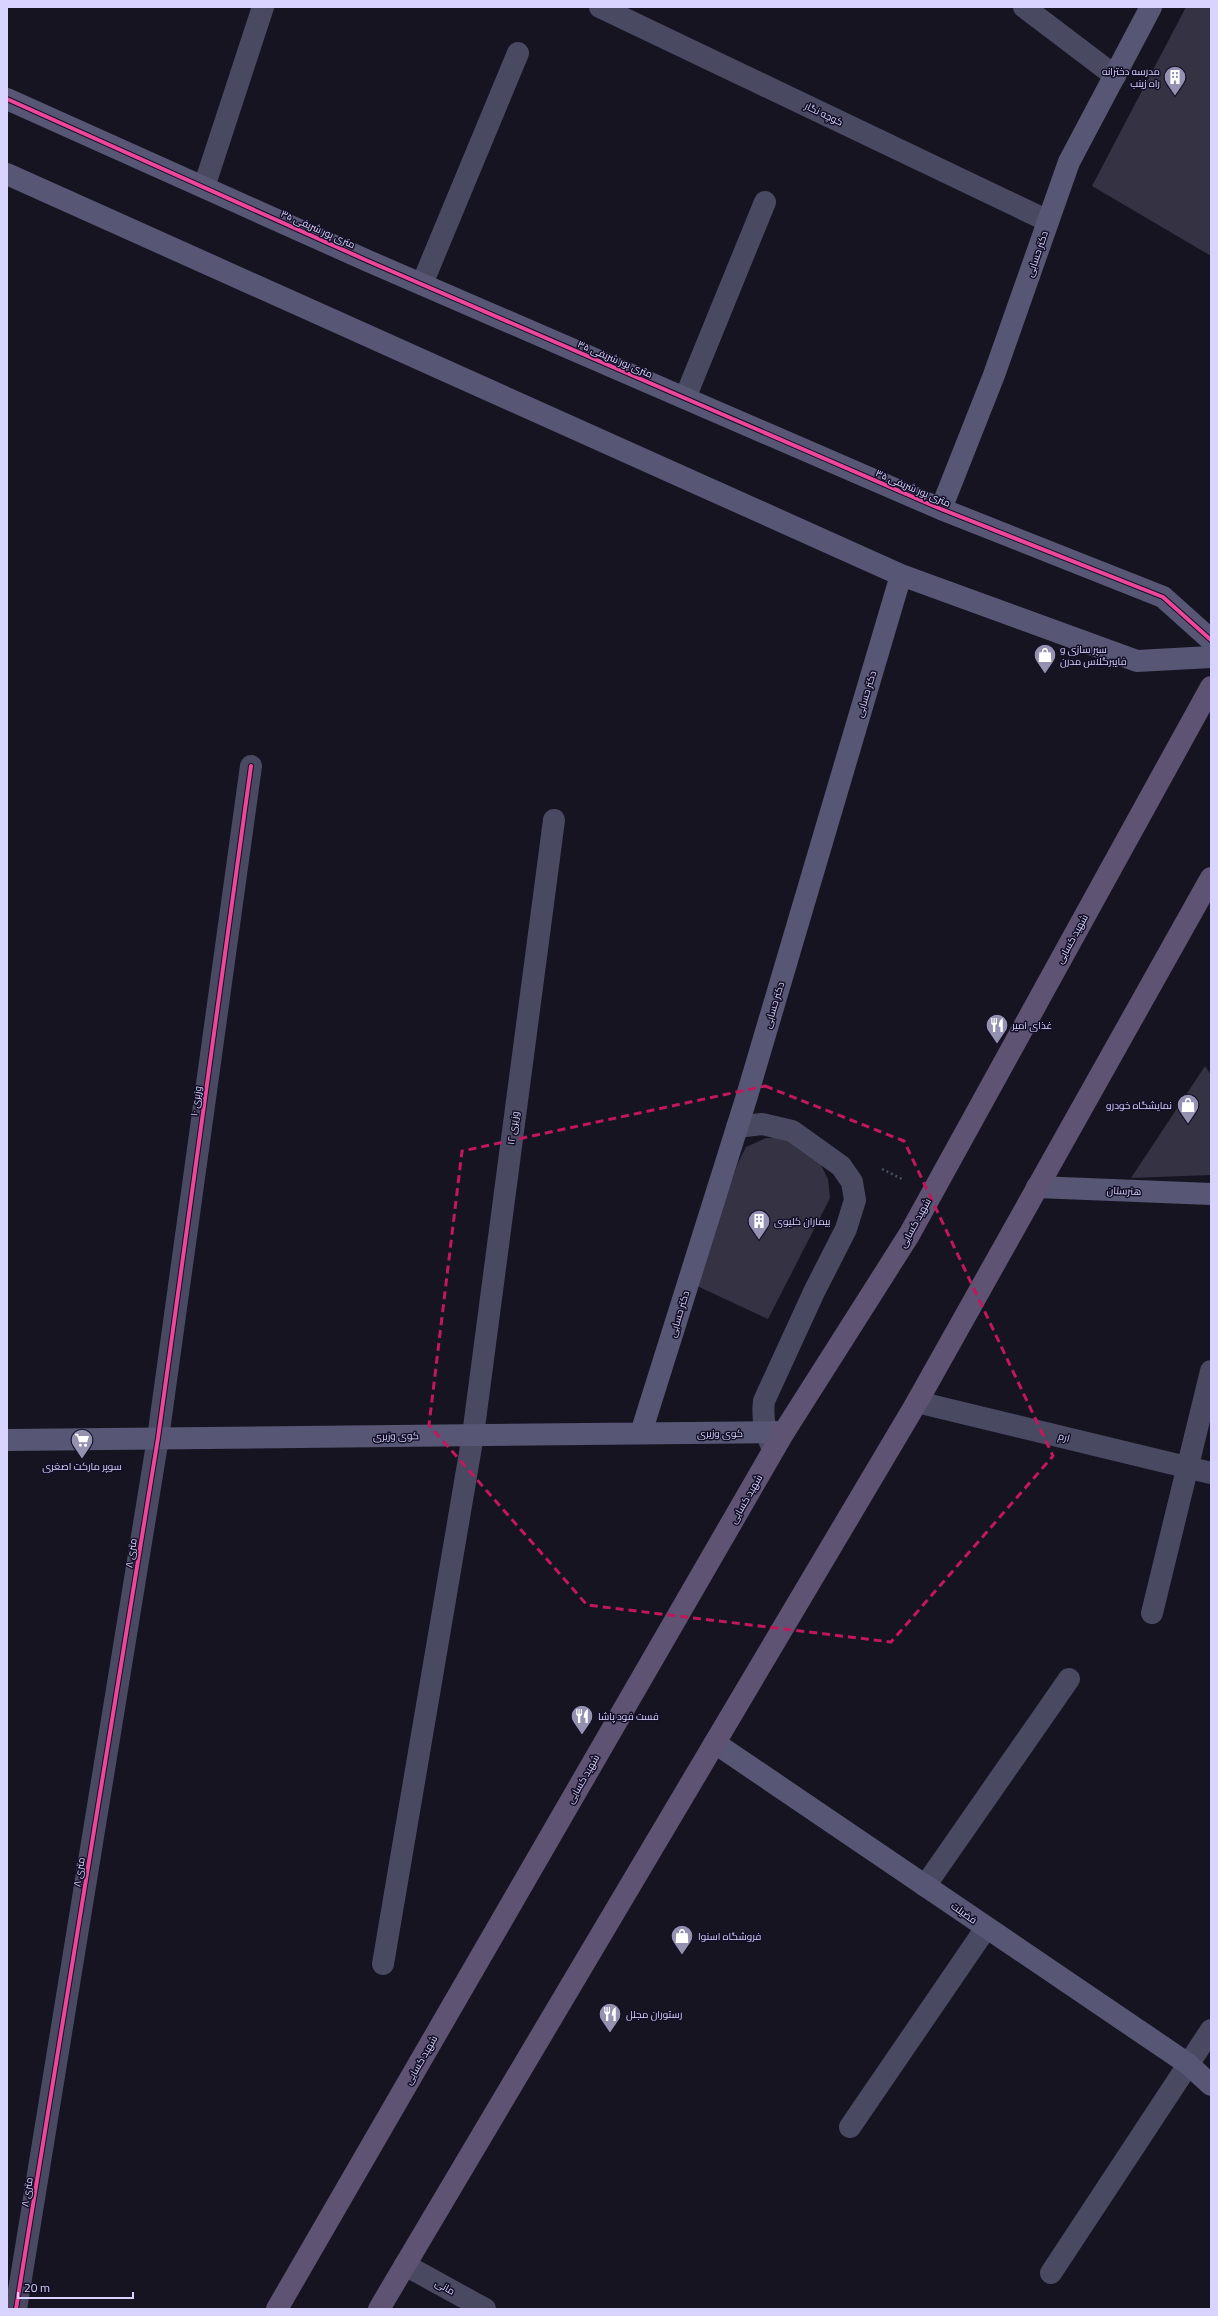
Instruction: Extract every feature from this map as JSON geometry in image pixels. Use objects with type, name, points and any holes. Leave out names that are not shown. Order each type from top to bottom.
[{"type":"main road","name":"شهید کسایی","points":[[277,2309],[775,1438],[910,1235],[1211,687]]},
{"type":"main road","points":[[379,2309],[917,1402],[1211,878]]},
{"type":"street","points":[[204,187],[263,7]]},
{"type":"street","name":"کوچه نگار","points":[[600,7],[1048,221]]},
{"type":"street","points":[[1024,7],[1115,76]]},
{"type":"street","name":"دکتر حسابی","points":[[941,509],[994,375],[1069,162],[1151,7]]},
{"type":"street","points":[[422,284],[518,53]]},
{"type":"street","name":"۳۵ متری پور شریفی","points":[[7,99],[422,284],[941,509],[1163,597],[1211,640]]},
{"type":"street","points":[[7,174],[901,575],[1137,662],[1211,657]]},
{"type":"street","points":[[685,398],[765,202]]},
{"type":"street","name":"دکتر حسابی","points":[[641,1433],[737,1127],[901,575]]},
{"type":"street","name":"وزیری ۱۰","points":[[158,1438],[251,766]]},
{"type":"street","name":"وزيری ۱۲","points":[[383,1964],[473,1435],[554,820]]},
{"type":"street","points":[[737,1127],[762,1124],[792,1131],[841,1166],[852,1182],[856,1200],[846,1229],[814,1292],[766,1394],[763,1415],[775,1438]]},
{"type":"street","name":"هنرستان","points":[[1037,1187],[1211,1194]]},
{"type":"street","points":[[1152,1613],[1211,1371]]},
{"type":"street","name":"ارم","points":[[917,1402],[1211,1473]]},
{"type":"street","name":"کوی وزیری","points":[[7,1440],[641,1433],[775,1438]]},
{"type":"street","name":"متری ۸","points":[[16,2309],[158,1438]]},
{"type":"street","points":[[924,1886],[1069,1679]]},
{"type":"street","name":"فضیلت","points":[[715,1743],[1188,2064],[1211,2085]]},
{"type":"street","points":[[850,2127],[986,1928]]},
{"type":"street","points":[[1051,2273],[1211,2030]]},
{"type":"street","name":"مانی","points":[[405,2265],[485,2309]]},
{"type":"highlighted area","points":[[765,1086],[904,1141],[1053,1456],[891,1642],[587,1605],[429,1425],[462,1151]]},
{"type":"building","name":"مدرسه دخترانه راه زینب","points":[[1186,7],[1211,7],[1211,256],[1092,186]]},
{"type":"building","name":"نمایشگاه خودرو","points":[[1205,1066],[1211,1075],[1211,1175],[1131,1178]]},
{"type":"building","name":"بیماران کلیوی","points":[[766,1138],[780,1138],[807,1150],[821,1165],[828,1179],[830,1198],[768,1319],[695,1285],[738,1163],[746,1147]]},
{"type":"cycle path","points":[[7,99],[368,261],[941,509],[1163,597],[1211,640]]},
{"type":"cycle path","points":[[16,2309],[158,1438],[251,766]]},
{"type":"place","name":"مدرسه دخترانه راه زینب","points":[[1175,96]]},
{"type":"place","name":"سپر سازی و فایبرگلاس مدرن","points":[[1045,674]]},
{"type":"place","name":"غذای امیر","points":[[997,1044]]},
{"type":"place","name":"نمایشگاه خودرو","points":[[1188,1124]]},
{"type":"place","name":"بیماران کلیوی","points":[[759,1240]]},
{"type":"place","name":"سوپر مارکت اصغری","points":[[82,1460]]},
{"type":"place","name":"فست فود پاشا","points":[[582,1736]]},
{"type":"place","name":"فروشگاه اسنوا","points":[[682,1956]]},
{"type":"place","name":"رستوران مجلل","points":[[610,2034]]}]
